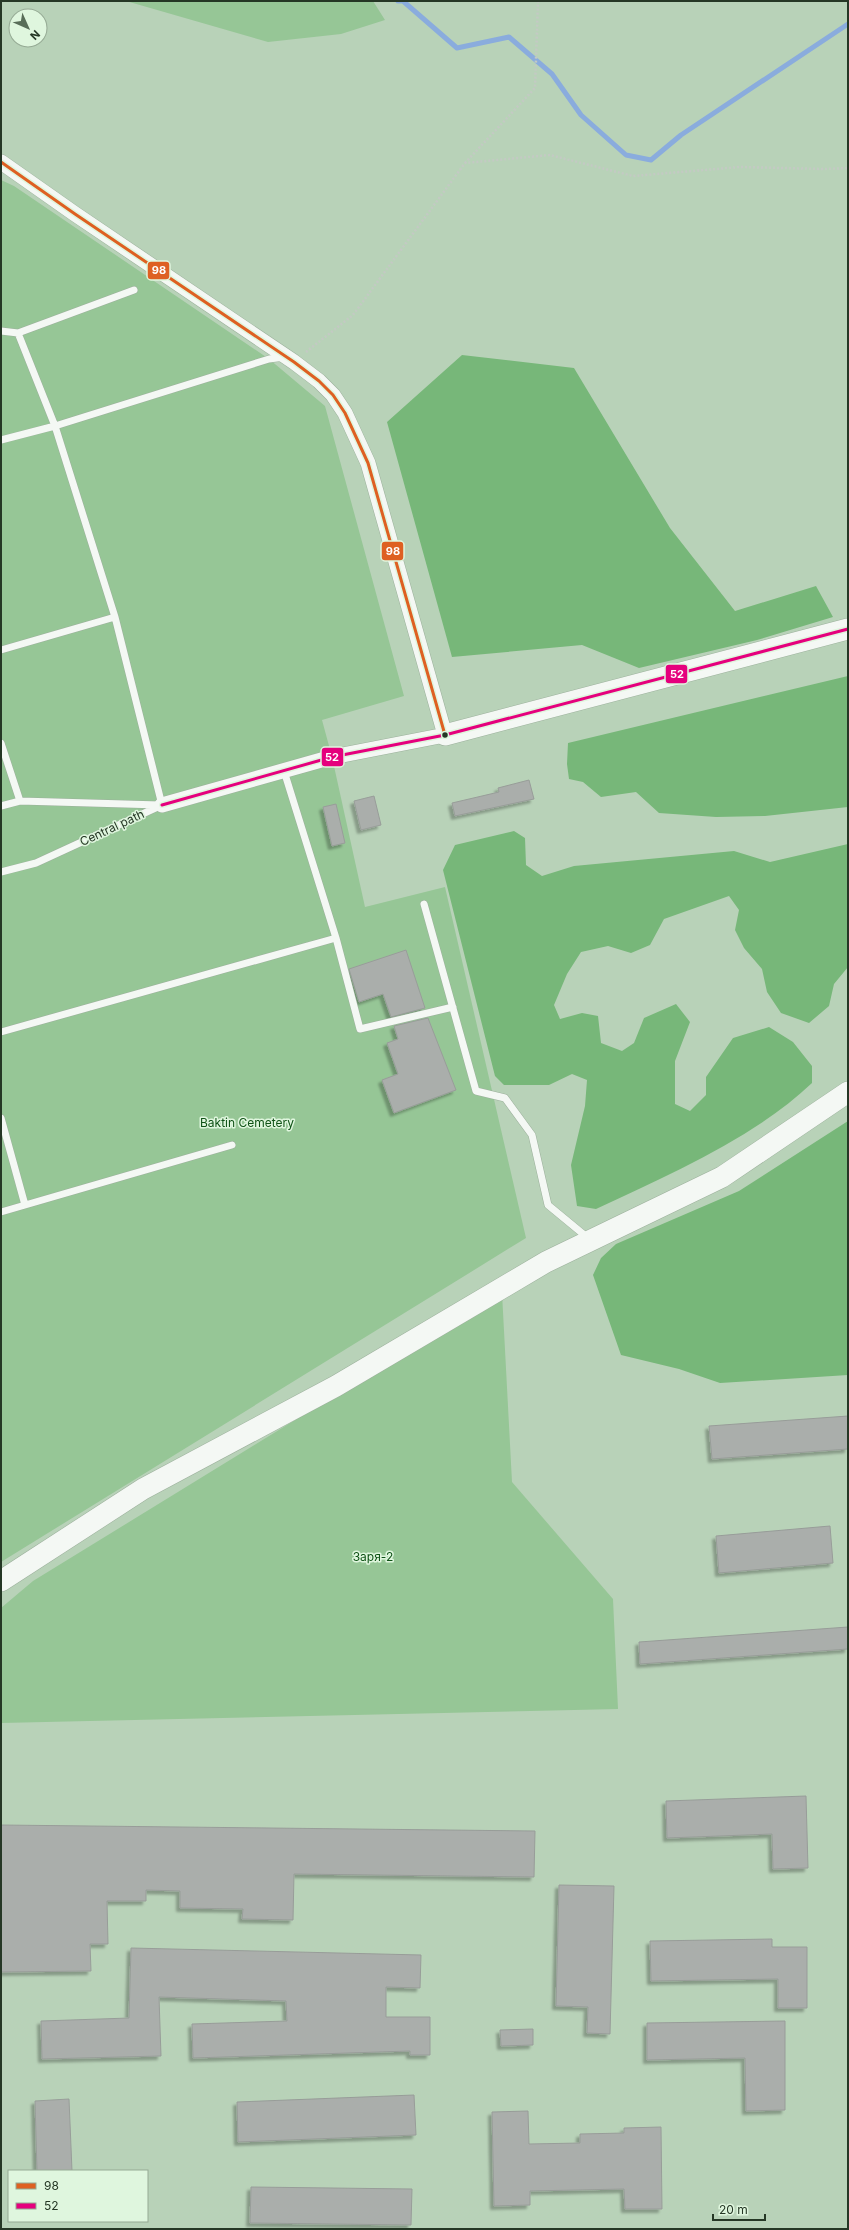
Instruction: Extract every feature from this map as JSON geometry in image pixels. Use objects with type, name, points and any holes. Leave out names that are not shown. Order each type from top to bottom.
[{"type":"street","points":[[1,162],[290,359],[333,395],[355,430],[368,463],[445,735]]},
{"type":"street","points":[[162,805],[332,757],[445,735],[848,629]]},
{"type":"street","points":[[1,1581],[143,1489],[336,1386],[546,1262],[722,1177],[848,1092]]},
{"type":"lane","points":[[1,331],[18,333],[134,290]]},
{"type":"lane","points":[[18,333],[55,426],[115,617],[162,805]]},
{"type":"lane","points":[[1,440],[55,426],[269,359],[290,359]]},
{"type":"lane","points":[[1,650],[115,617]]},
{"type":"lane","points":[[1,743],[20,801]]},
{"type":"lane","points":[[284,771],[336,938],[360,1029],[453,1007]]},
{"type":"lane","name":"Central path","points":[[1,806],[20,801],[162,805]]},
{"type":"lane","name":"Central path","points":[[1,872],[36,863],[162,805]]},
{"type":"lane","points":[[424,904],[476,1091],[505,1098],[532,1135],[548,1205],[591,1240]]},
{"type":"lane","points":[[1,1032],[336,938]]},
{"type":"lane","points":[[1,1118],[25,1205]]},
{"type":"lane","points":[[1,1212],[232,1145]]},
{"type":"path","points":[[290,359],[352,315],[465,163],[535,88],[538,1]]},
{"type":"path","points":[[465,163],[550,155],[634,176],[740,167],[824,169],[848,168]]},
{"type":"green space","points":[[126,1],[373,1],[385,20],[341,34],[268,42]]},
{"type":"green space","name":"Baktin Cemetery","points":[[1,180],[14,186],[269,359],[325,406],[404,696],[322,720],[332,757],[365,907],[445,887],[526,1238],[1,1562]]},
{"type":"green space","points":[[462,355],[574,368],[670,528],[735,611],[816,586],[833,617],[757,640],[639,668],[582,645],[452,657],[387,422]]},
{"type":"green space","points":[[848,676],[848,807],[765,816],[716,817],[659,813],[636,792],[601,797],[583,782],[569,779],[567,764],[568,743]]},
{"type":"green space","points":[[514,831],[525,838],[526,865],[542,876],[574,866],[734,851],[770,862],[848,844],[848,967],[834,984],[829,1006],[809,1023],[781,1013],[767,992],[762,969],[744,948],[735,930],[739,910],[729,896],[664,919],[650,945],[631,953],[608,946],[581,952],[567,974],[554,1005],[560,1019],[582,1013],[598,1016],[601,1043],[622,1051],[634,1043],[644,1018],[676,1004],[690,1022],[675,1061],[675,1104],[690,1111],[706,1095],[706,1077],[733,1038],[769,1027],[793,1042],[812,1066],[812,1083],[789,1103],[764,1121],[710,1154],[596,1209],[577,1206],[571,1165],[585,1106],[587,1080],[572,1074],[549,1085],[504,1085],[495,1076],[443,870],[455,845]]},
{"type":"green space","points":[[848,1121],[848,1375],[720,1383],[679,1369],[621,1355],[593,1275],[601,1258],[616,1244],[739,1191]]},
{"type":"green space","name":"Заря-2","points":[[502,1293],[512,1482],[613,1599],[618,1709],[1,1723],[1,1608],[33,1581]]},
{"type":"building","points":[[529,780],[534,799],[455,816],[452,803],[499,792],[498,788]]},
{"type":"building","points":[[374,796],[381,825],[361,830],[354,801]]},
{"type":"building","points":[[336,804],[345,843],[332,846],[323,807]]},
{"type":"building","points":[[406,950],[425,1008],[391,1017],[383,994],[359,1002],[349,969]]},
{"type":"building","points":[[428,1018],[456,1090],[394,1113],[382,1080],[398,1074],[387,1043],[398,1039],[394,1026]]},
{"type":"building","points":[[848,1416],[848,1449],[712,1459],[709,1426]]},
{"type":"building","points":[[830,1526],[833,1563],[719,1573],[716,1536]]},
{"type":"building","points":[[848,1627],[848,1649],[640,1664],[639,1642]]},
{"type":"building","points":[[806,1796],[808,1868],[773,1869],[772,1834],[667,1838],[666,1801]]},
{"type":"building","points":[[1,1825],[535,1831],[534,1877],[294,1874],[293,1920],[242,1919],[243,1909],[180,1908],[180,1891],[146,1890],[146,1901],[107,1901],[108,1944],[90,1944],[91,1971],[1,1972]]},
{"type":"building","points":[[559,1885],[614,1886],[610,2034],[587,2033],[588,2007],[556,2006]]},
{"type":"building","points":[[772,1939],[772,1947],[807,1947],[807,2008],[778,2008],[778,1979],[651,1981],[650,1941]]},
{"type":"building","points":[[131,1948],[421,1955],[420,1988],[386,1987],[386,2017],[430,2017],[430,2055],[410,2055],[410,2051],[193,2058],[192,2024],[287,2021],[286,2001],[159,1997],[161,2056],[42,2059],[41,2021],[129,2018]]},
{"type":"building","points":[[785,2021],[785,2110],[746,2111],[745,2058],[647,2060],[647,2023]]},
{"type":"building","points":[[533,2029],[533,2045],[501,2046],[500,2030]]},
{"type":"building","points":[[414,2095],[416,2135],[238,2142],[237,2102]]},
{"type":"building","points":[[69,2099],[72,2170],[37,2170],[35,2101]]},
{"type":"building","points":[[528,2111],[529,2144],[580,2143],[580,2134],[624,2133],[624,2128],[661,2127],[662,2209],[625,2209],[624,2189],[530,2191],[530,2205],[494,2206],[492,2112]]},
{"type":"building","points":[[251,2187],[412,2189],[411,2225],[250,2223]]},
{"type":"waterway","points":[[398,1],[403,1],[457,48],[509,37],[552,74],[581,115],[626,155],[651,160],[681,135],[848,24]]},
{"type":"transit line","name":"98","points":[[1,162],[75,214],[294,362],[319,381],[333,395],[345,413],[368,463],[445,735]]},
{"type":"transit line","name":"52","points":[[162,805],[332,757],[445,735],[848,629]]}]
